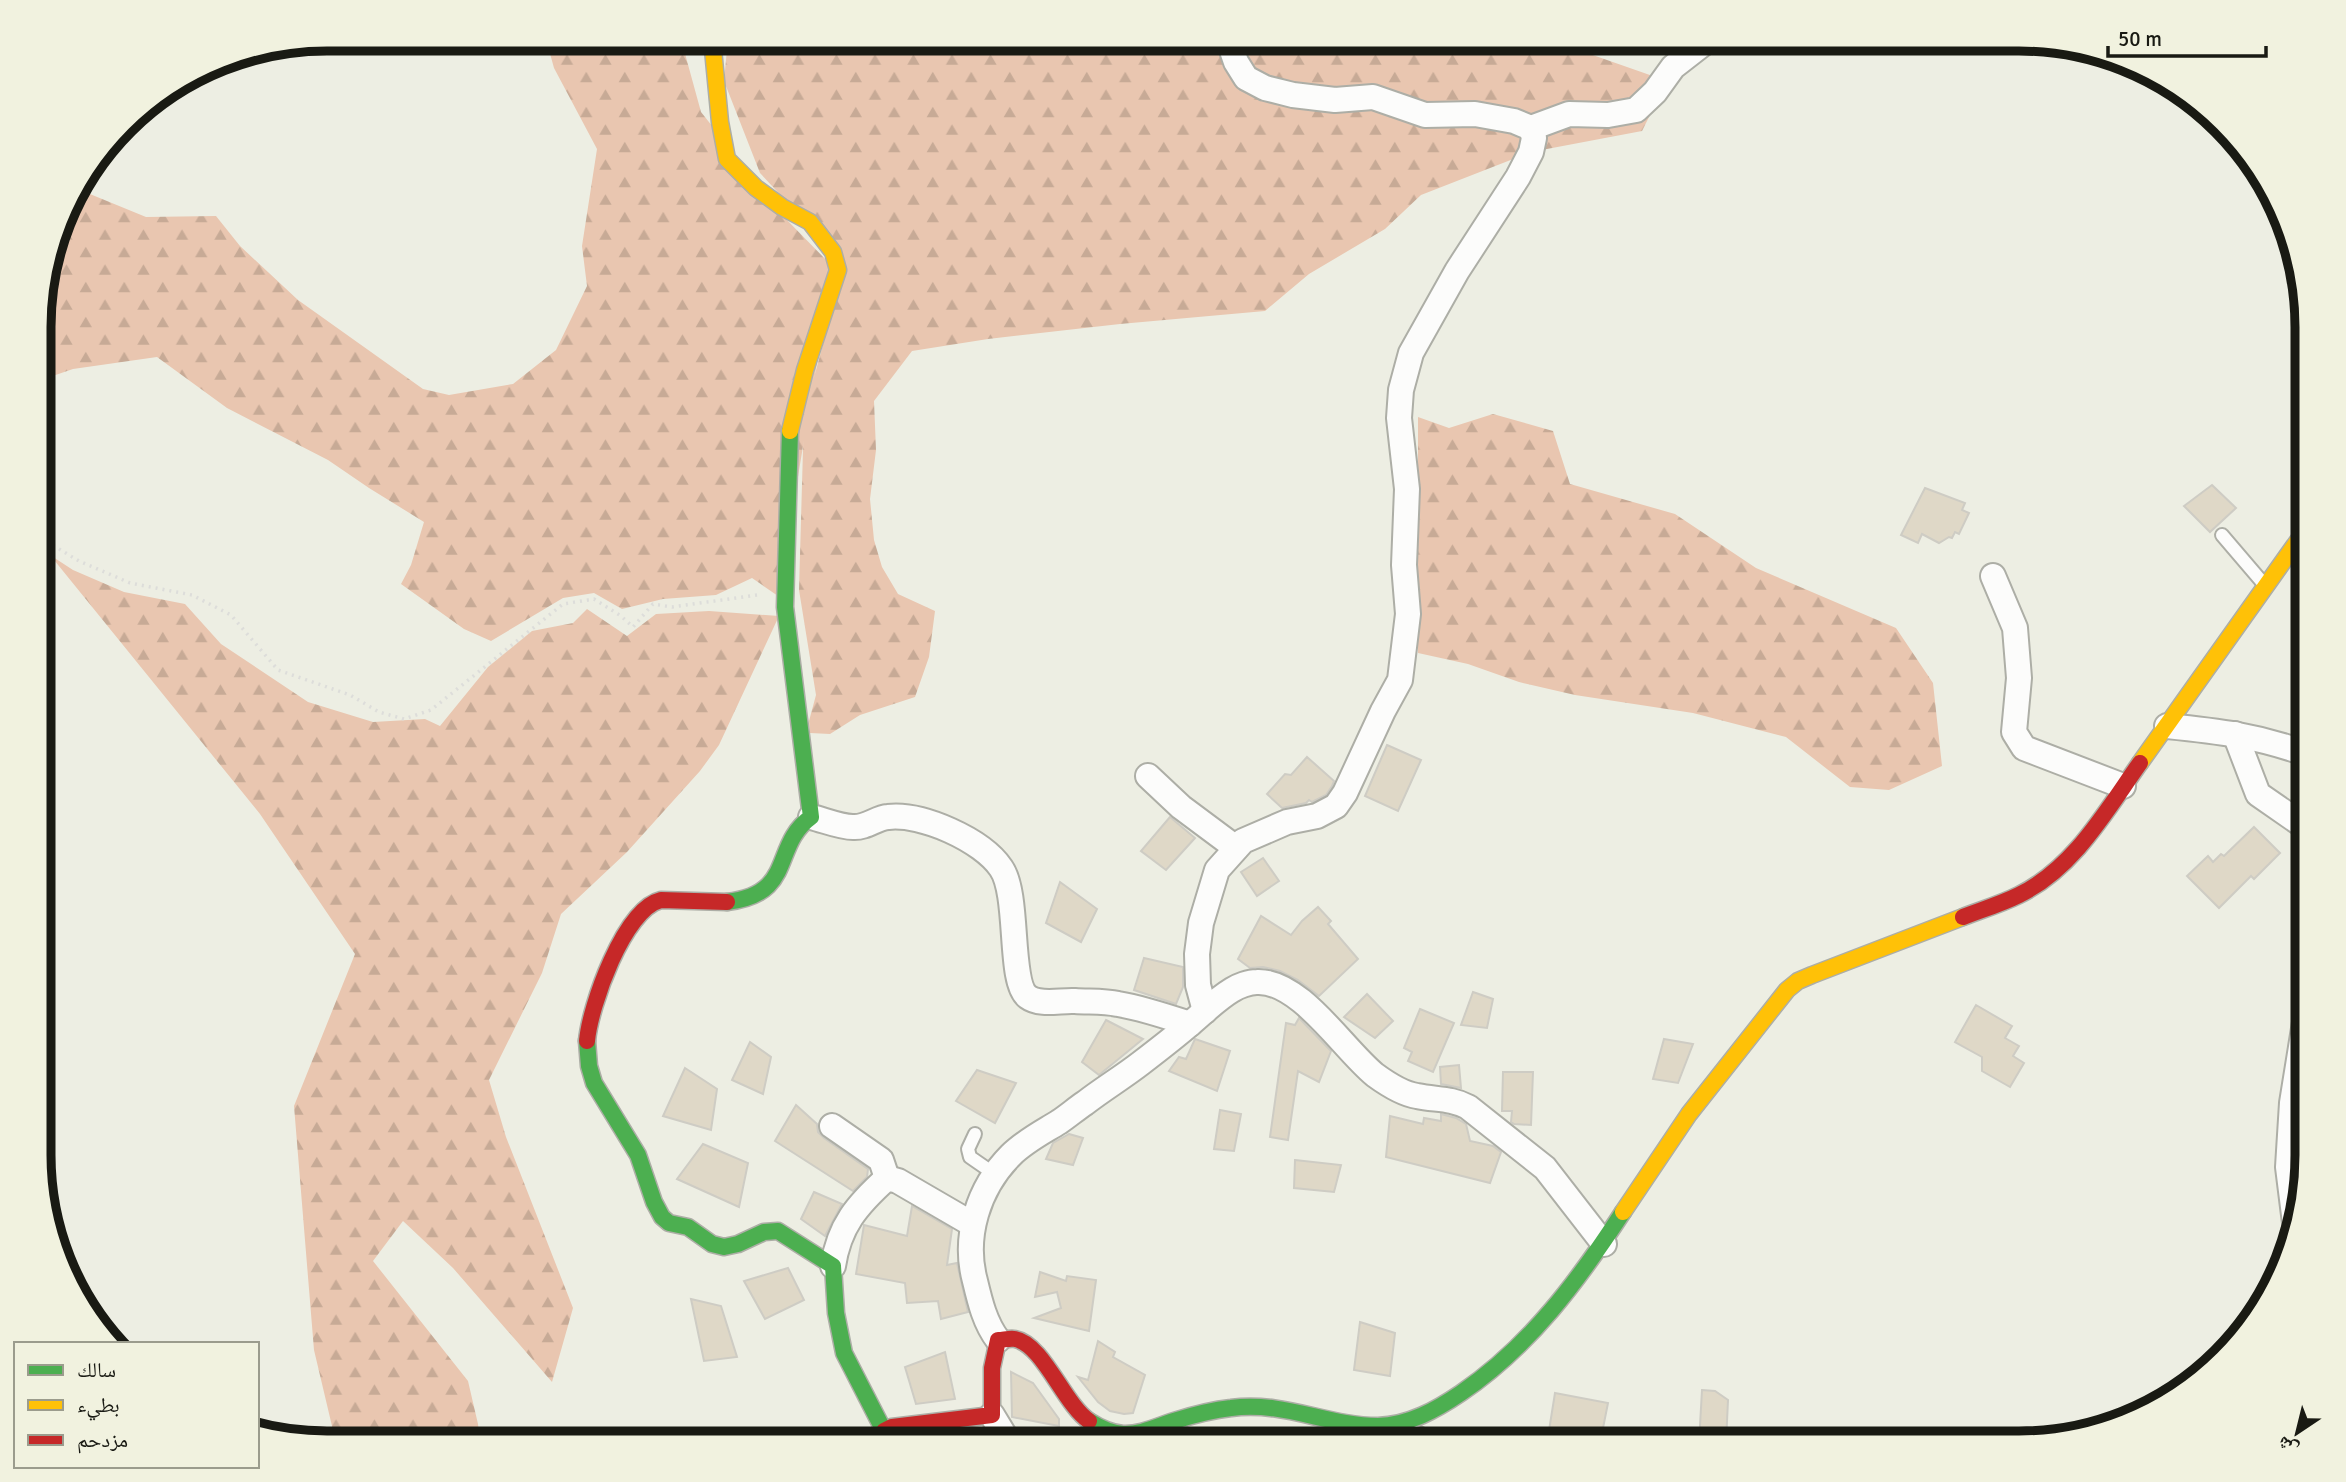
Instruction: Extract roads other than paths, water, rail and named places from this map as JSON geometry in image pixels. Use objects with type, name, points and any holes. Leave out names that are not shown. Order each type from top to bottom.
[{"type":"street","points":[[713,51],[720,122],[727,159],[756,188],[782,207],[810,222],[833,252],[838,270],[805,370],[789,436],[785,607],[811,817]]},
{"type":"street","points":[[1232,51],[1246,78],[1265,88],[1293,95],[1335,100],[1373,97],[1425,115],[1475,114],[1514,121],[1531,128],[1569,114],[1608,115],[1636,110],[1673,67],[1693,51]]},
{"type":"street","points":[[1197,1018],[1197,954],[1201,923],[1217,870],[1243,841],[1287,822],[1317,816],[1336,806],[1345,793],[1400,680],[1408,614],[1404,565],[1407,489],[1399,418],[1401,390],[1411,353],[1457,271],[1518,177],[1534,138],[1531,128]]},
{"type":"street","points":[[1419,1431],[1453,1399],[1497,1368],[1533,1335],[1556,1308],[1604,1244],[1676,1133],[1787,990],[1812,975],[2019,895],[2040,883],[2069,859],[2295,545]]},
{"type":"street","points":[[1993,576],[2015,628],[2019,678],[2014,732],[2024,748],[2123,786]]},
{"type":"street","points":[[2167,726],[2235,734],[2275,742],[2295,750]]},
{"type":"street","points":[[2235,734],[2258,794],[2295,820]]},
{"type":"street","points":[[1148,776],[1181,807],[1237,848]]},
{"type":"street","points":[[811,817],[851,828],[885,817],[904,816],[933,823],[958,835],[992,858],[1003,870],[1014,923],[1018,977],[1023,992],[1029,998],[1041,1001],[1117,1003],[1197,1018]]},
{"type":"street","points":[[811,817],[794,832],[788,853],[777,875],[765,889],[737,900],[658,900],[640,913],[630,926],[607,971],[591,1016],[587,1051],[594,1084],[642,1163],[656,1209],[662,1218],[669,1224],[682,1225],[712,1245],[724,1247],[769,1229],[778,1231],[833,1266]]},
{"type":"street","points":[[1002,1431],[992,1415],[992,1369],[998,1340],[990,1329],[973,1273],[970,1246],[972,1224],[979,1205],[1010,1156],[1138,1065],[1233,988],[1254,982],[1267,982],[1286,990],[1303,1002],[1350,1052],[1377,1076],[1415,1096],[1456,1100],[1468,1107],[1545,1168],[1604,1244]]},
{"type":"street","points":[[2292,1198],[2288,1167],[2291,1102],[2295,1079]]},
{"type":"street","points":[[832,1126],[881,1160],[887,1178]]},
{"type":"street","points":[[879,1431],[844,1353],[835,1313],[833,1266],[836,1249],[852,1212],[887,1178]]},
{"type":"street","points":[[887,1178],[898,1181],[972,1224]]},
{"type":"street","points":[[998,1340],[1010,1336],[1029,1344],[1076,1411],[1090,1424],[1103,1431]]},
{"type":"street","points":[[1143,1431],[1221,1409],[1262,1406],[1364,1426],[1397,1423],[1407,1431]]},
{"type":"street","points":[[888,1431],[892,1427],[992,1415]]},
{"type":"lane","points":[[2222,535],[2266,586]]},
{"type":"lane","points":[[975,1135],[968,1149],[970,1157],[996,1175]]}]
